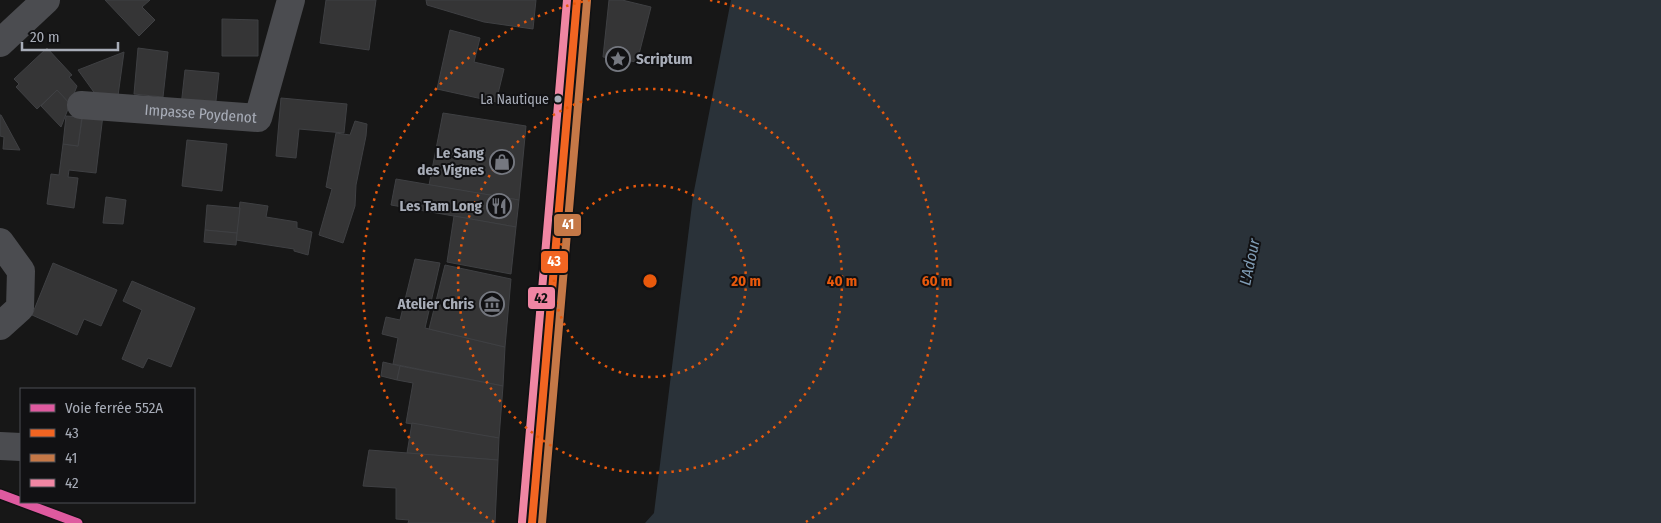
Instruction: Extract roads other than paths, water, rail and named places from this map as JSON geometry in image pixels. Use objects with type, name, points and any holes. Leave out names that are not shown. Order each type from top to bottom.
[{"type":"main road","points":[[532,523],[572,80],[576,0]]},
{"type":"street","points":[[0,44],[46,0]]},
{"type":"street","name":"Impasse Poydenot","points":[[81,106],[258,118],[291,0]]},
{"type":"street","points":[[0,242],[21,271],[20,308],[0,326]]},
{"type":"street","points":[[0,446],[20,447]]},
{"type":"water","name":"L'Adour","points":[[731,0],[1661,0],[1661,523],[645,523],[654,513],[693,196]]},
{"type":"rail line","name":"552A","points":[[0,494],[20,501]]},
{"type":"rail line","name":"552A","points":[[24,503],[78,523]]},
{"type":"place","name":"Scriptum","points":[[618,59]]},
{"type":"place","name":"La Nautique","points":[[558,99]]},
{"type":"place","name":"Le Sang des Vignes","points":[[502,162]]},
{"type":"place","name":"Les Tam Long","points":[[499,206]]},
{"type":"place","name":"Atelier Chris","points":[[492,304]]}]
